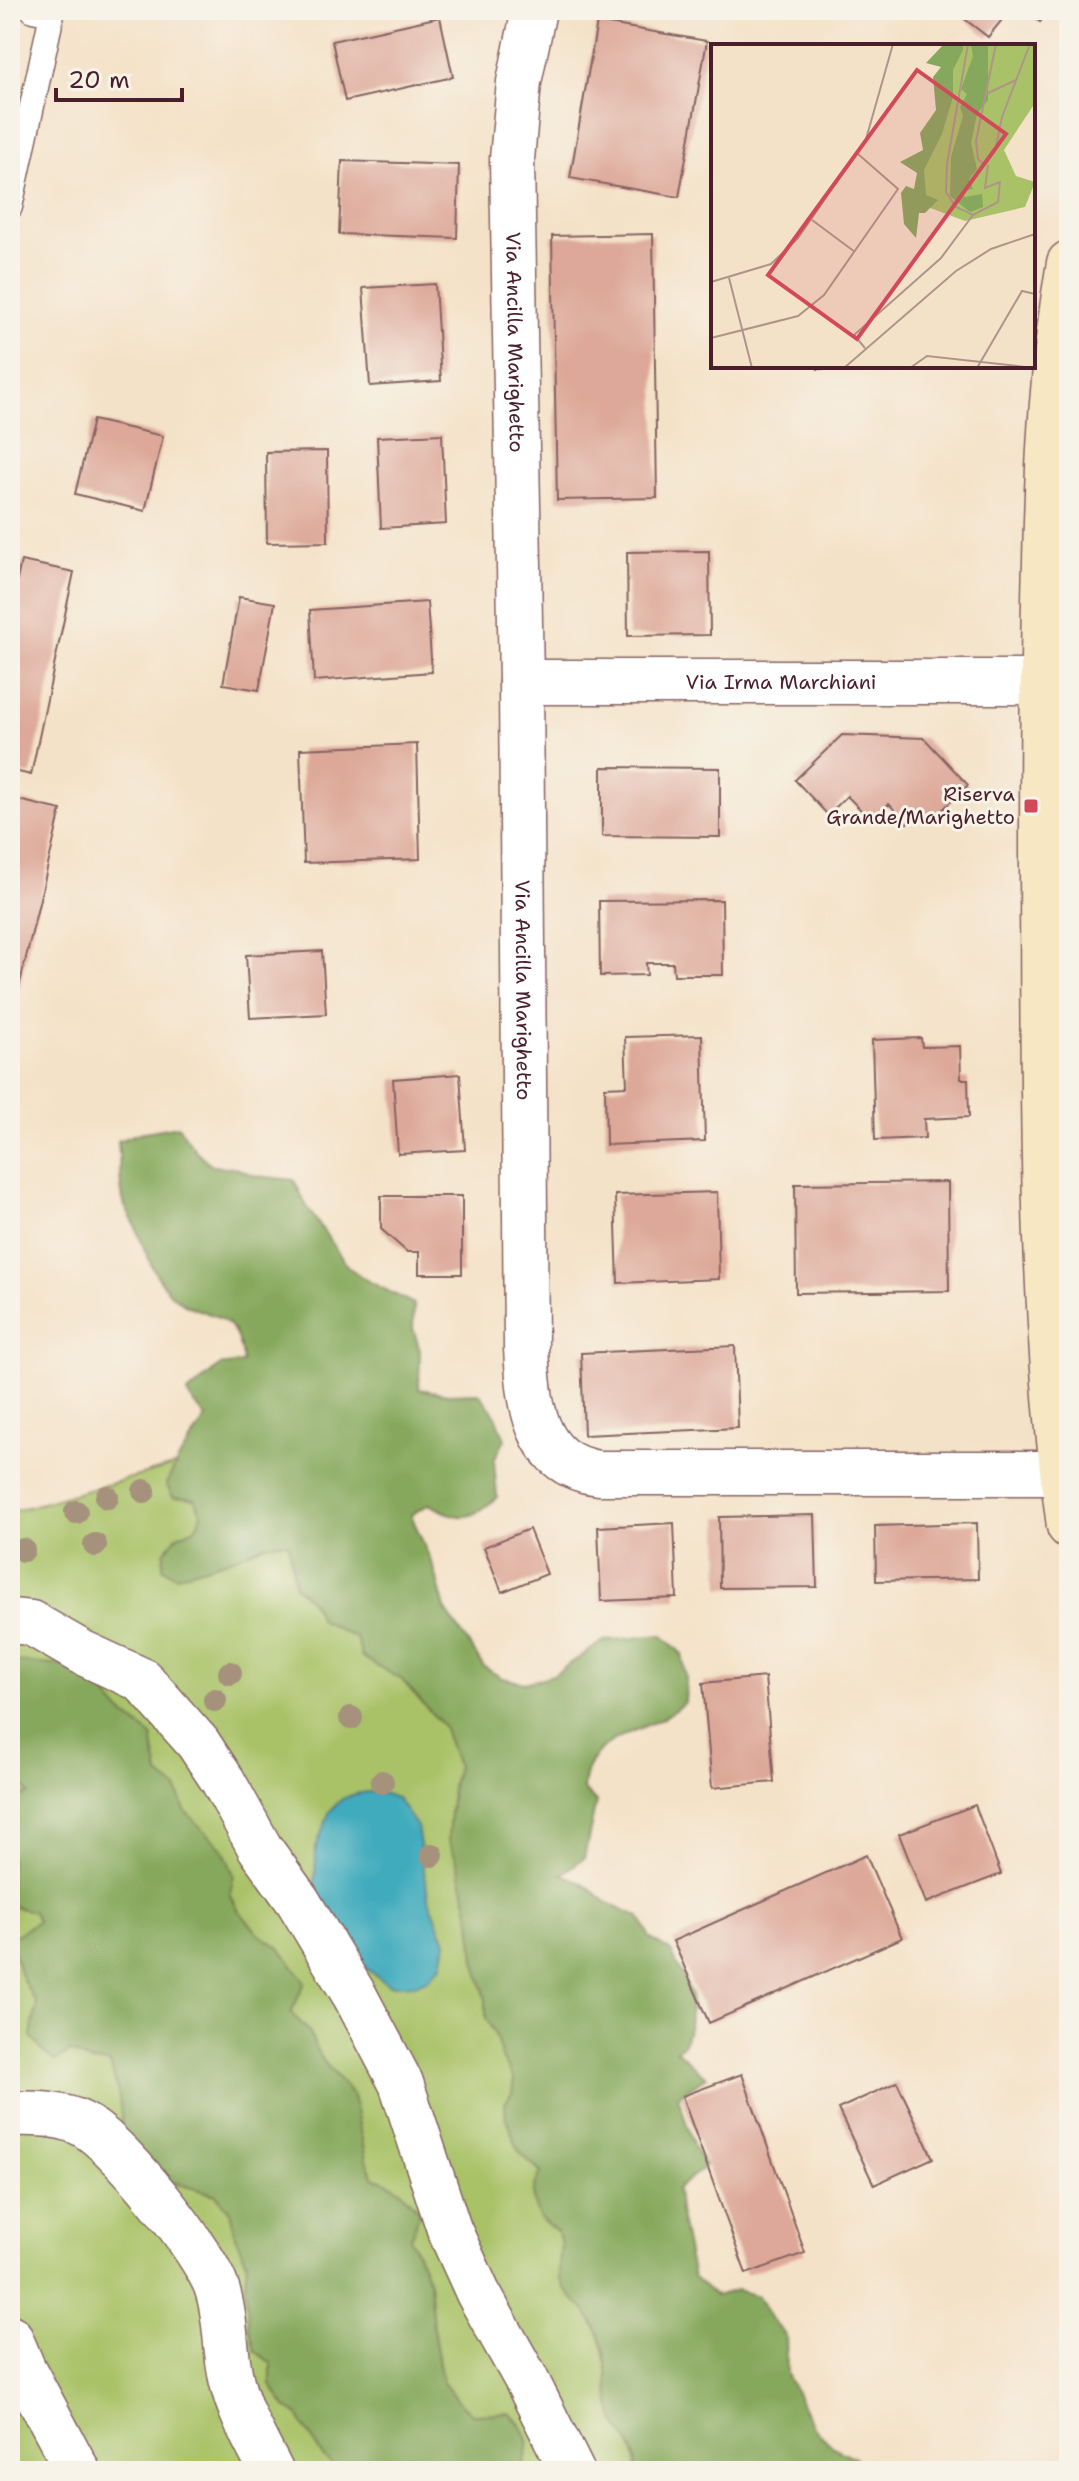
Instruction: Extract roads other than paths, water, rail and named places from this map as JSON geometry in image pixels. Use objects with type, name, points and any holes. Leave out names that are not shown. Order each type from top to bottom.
[{"type":"street","name":"Via Ancilla Marighetto","points":[[534,10],[519,82],[512,159],[521,682],[526,1348],[529,1396],[539,1430],[551,1449],[566,1464],[579,1471],[632,1475],[1063,1473]]},
{"type":"street","points":[[1069,263],[1062,301],[1047,463],[1042,682],[1043,1094],[1049,1284],[1069,1526]]},
{"type":"street","name":"Via Irma Marchiani","points":[[521,682],[1042,682]]},
{"type":"street","points":[[10,1621],[31,1623],[81,1652],[142,1680],[198,1743],[260,1848],[298,1901],[355,1996],[401,2083],[455,2242],[478,2293],[572,2471]]},
{"type":"street","points":[[10,2114],[36,2113],[81,2124],[127,2162],[201,2258],[216,2287],[232,2384],[271,2471]]},
{"type":"street","points":[[10,2337],[23,2368],[78,2471]]},
{"type":"lane","points":[[10,207],[52,14],[33,10]]},
{"type":"water","points":[[376,1791],[397,1798],[417,1827],[428,1897],[446,1942],[442,1965],[428,1979],[415,1985],[389,1985],[359,1963],[315,1894],[316,1847],[330,1811],[342,1799]]},
{"type":"place","name":"Riserva Grande/Marighetto","points":[[1031,806]]}]
